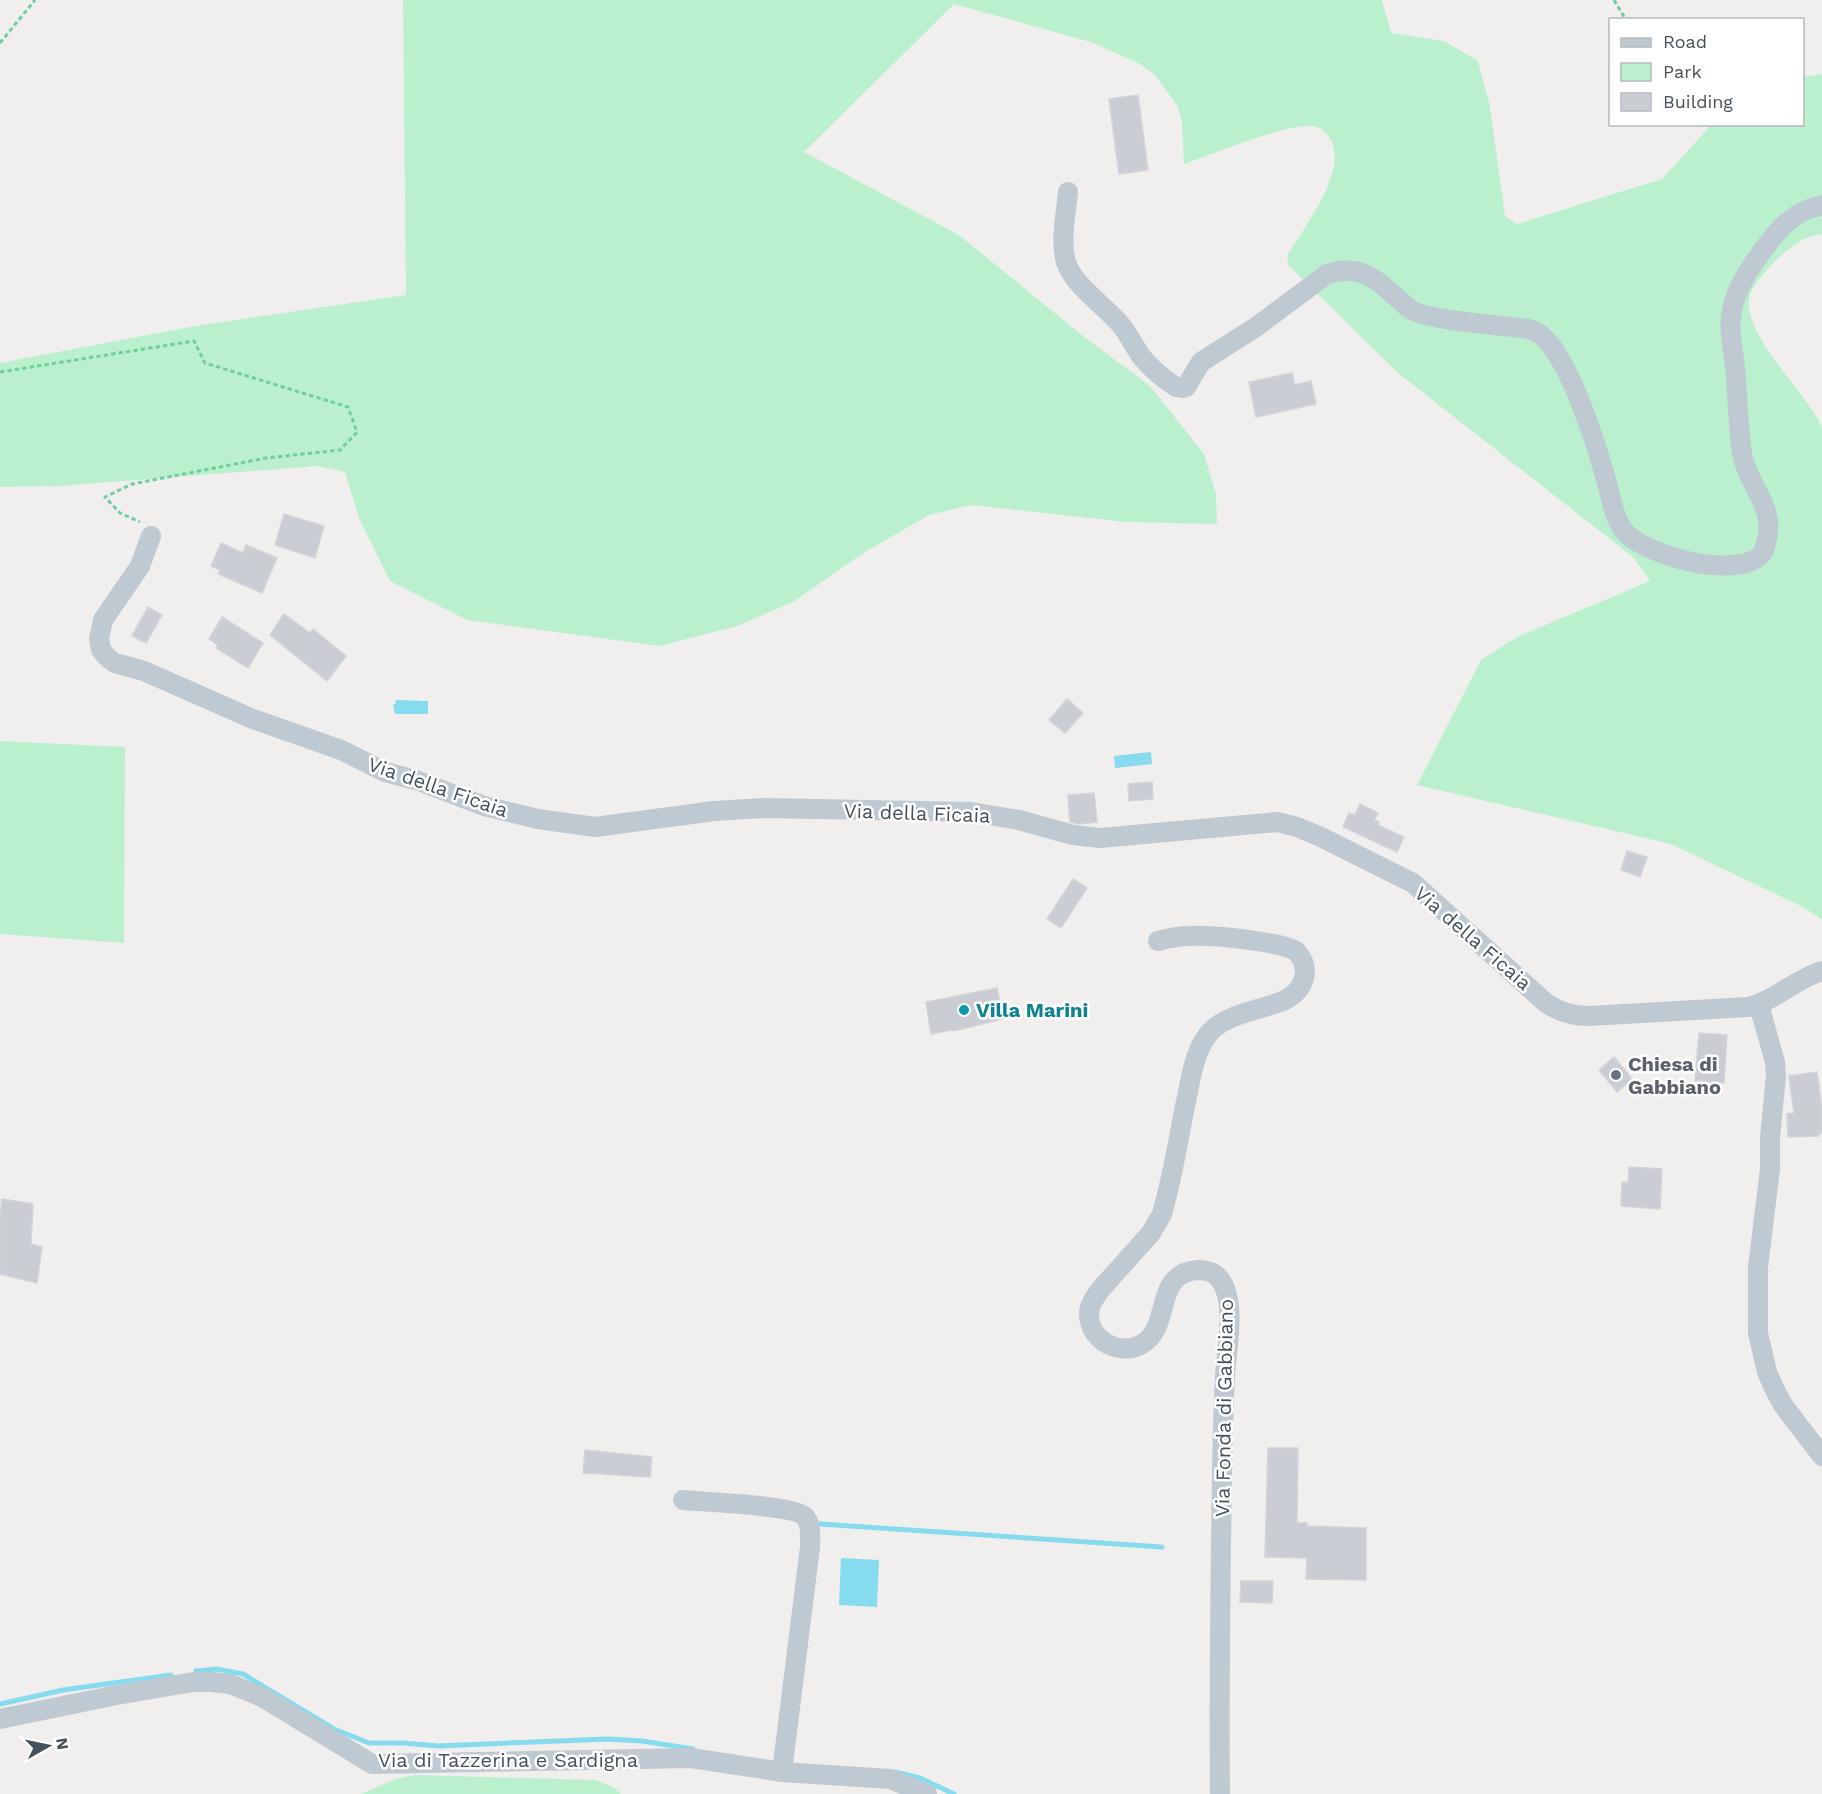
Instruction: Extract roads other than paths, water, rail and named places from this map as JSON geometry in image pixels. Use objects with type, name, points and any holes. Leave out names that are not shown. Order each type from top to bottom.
[{"type":"street","points":[[1068,192],[1065,245],[1069,269],[1122,326],[1141,356],[1176,387],[1186,387],[1201,362],[1256,327],[1327,273],[1354,270],[1366,273],[1378,279],[1409,309],[1418,313],[1538,332],[1562,361],[1590,429],[1618,520],[1627,534],[1638,542],[1683,559],[1707,565],[1729,566],[1753,560],[1763,552],[1769,531],[1769,519],[1743,456],[1730,331],[1732,309],[1737,290],[1752,264],[1776,233],[1791,217],[1802,210],[1822,206]]},
{"type":"street","name":"Via della Ficaia","points":[[151,536],[140,566],[103,620],[99,639],[101,650],[108,658],[115,663],[144,671],[253,719],[341,750],[385,772],[416,780],[490,808],[554,822],[595,827],[714,811],[764,807],[970,812],[1019,820],[1073,835],[1100,838],[1277,822],[1321,837],[1413,884],[1546,1003],[1576,1016],[1734,1010],[1759,1005],[1800,980],[1822,971]]},
{"type":"street","name":"Via Fonda di Gabbiano","points":[[1158,941],[1198,936],[1269,943],[1296,951],[1305,966],[1305,977],[1296,993],[1286,999],[1230,1019],[1213,1030],[1207,1037],[1196,1058],[1165,1201],[1156,1226],[1100,1290],[1089,1312],[1092,1326],[1101,1340],[1127,1349],[1150,1338],[1159,1322],[1169,1289],[1174,1280],[1182,1274],[1200,1270],[1208,1271],[1221,1281],[1227,1294],[1230,1311],[1222,1473],[1220,1794]]},
{"type":"street","points":[[1759,1005],[1775,1062],[1776,1075],[1770,1138],[1770,1169],[1758,1268],[1758,1334],[1767,1372],[1774,1388],[1783,1405],[1822,1456]]},
{"type":"street","points":[[682,1500],[784,1509],[803,1516],[808,1523],[810,1547],[782,1772]]},
{"type":"street","name":"Via di Tazzerina e Sardigna","points":[[0,1719],[106,1697],[193,1682],[210,1682],[230,1684],[262,1697],[372,1764],[690,1758],[782,1772],[890,1779],[927,1794]]},
{"type":"water","points":[[396,700],[428,701],[428,714],[395,714],[393,705]]},
{"type":"water","points":[[1151,752],[1152,764],[1115,768],[1114,756]]},
{"type":"water","points":[[841,1558],[879,1560],[877,1607],[839,1605]]},
{"type":"waterway","points":[[820,1524],[1162,1547]]},
{"type":"waterway","points":[[196,1671],[217,1669],[243,1674],[334,1729],[369,1743],[438,1746],[608,1739],[642,1741],[693,1749]]},
{"type":"waterway","points":[[0,1704],[63,1690],[171,1675]]},
{"type":"waterway","points":[[895,1772],[920,1778],[954,1794]]},
{"type":"place","name":"Villa Marini","points":[[964,1010]]},
{"type":"place","name":"Chiesa di Gabbiano","points":[[1616,1075]]}]
